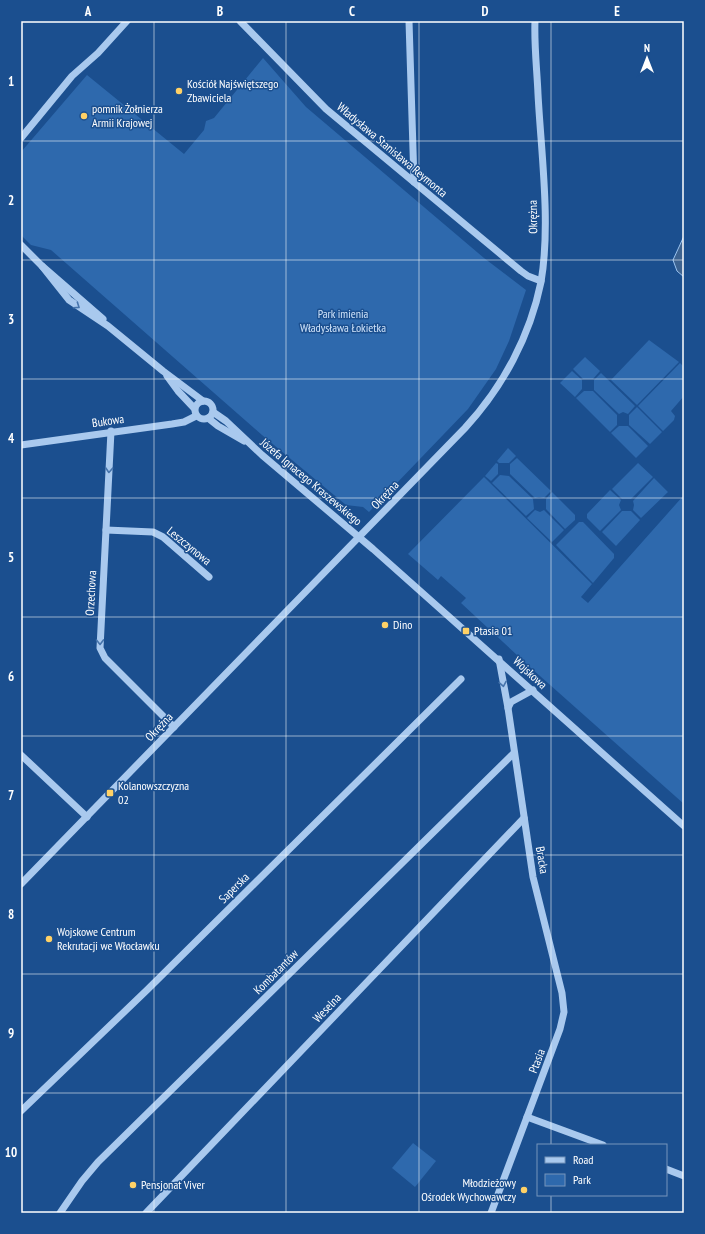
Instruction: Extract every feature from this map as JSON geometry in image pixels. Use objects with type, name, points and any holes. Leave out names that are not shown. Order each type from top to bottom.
[{"type":"street","points":[[21,138],[72,76],[102,49],[127,21]]},
{"type":"street","name":"Władysława Stanisława Reymonta","points":[[240,21],[326,109],[528,276],[541,281]]},
{"type":"street","points":[[408,21],[414,182]]},
{"type":"street","name":"Okrężna","points":[[21,884],[465,428],[491,398],[513,362],[524,336],[541,281],[544,242],[544,206],[535,21]]},
{"type":"street","points":[[21,245],[42,266],[98,313],[108,326],[163,371],[203,401],[211,404],[210,415],[201,419],[196,416],[194,408],[178,391],[163,371]]},
{"type":"street","points":[[194,408],[198,403],[203,401]]},
{"type":"street","name":"Józefa Ignacego Kraszewskiego","points":[[210,415],[226,421],[248,443],[360,537]]},
{"type":"street","name":"Bukowa","points":[[21,445],[111,431],[172,424],[184,422],[196,416]]},
{"type":"street","name":"Orzechowa","points":[[111,431],[100,648],[105,658],[174,727]]},
{"type":"street","name":"Leszczynowa","points":[[106,530],[153,532],[163,537],[209,577]]},
{"type":"street","name":"Wojskowa","points":[[360,537],[499,659],[684,826]]},
{"type":"street","name":"Bracka","points":[[499,659],[508,708],[533,877],[562,993],[564,1012]]},
{"type":"street","name":"Saperska","points":[[21,1111],[147,990],[461,679]]},
{"type":"street","points":[[508,708],[511,702],[533,690]]},
{"type":"street","name":"Kombatantów","points":[[60,1213],[82,1181],[98,1162],[514,753]]},
{"type":"street","points":[[21,755],[87,817]]},
{"type":"street","name":"Weselna","points":[[146,1213],[524,818]]},
{"type":"street","name":"Ptasia","points":[[491,1213],[558,1036],[564,1012]]},
{"type":"street","points":[[528,1117],[600,1144]]},
{"type":"street","points":[[667,1169],[684,1176]]},
{"type":"green space","name":"Park imienia Władysława Łokietka","points":[[263,58],[306,107],[484,258],[526,290],[509,341],[496,369],[468,409],[369,512],[363,507],[346,505],[262,435],[51,250],[31,245],[21,235],[21,152],[87,75],[184,154],[204,130],[206,121],[214,118]]},
{"type":"green space","points":[[649,340],[679,362],[637,405],[611,380]]},
{"type":"green space","points":[[585,357],[600,371],[593,379],[583,379],[573,369]]},
{"type":"green space","points":[[680,363],[684,367],[684,396],[671,411],[675,416],[674,420],[663,431],[638,406]]},
{"type":"green space","points":[[572,371],[582,380],[582,389],[575,397],[560,383]]},
{"type":"green space","points":[[601,373],[635,406],[628,414],[623,412],[619,414],[594,390],[594,380]]},
{"type":"green space","points":[[584,391],[593,391],[617,415],[617,425],[610,432],[576,398]]},
{"type":"green space","points":[[637,407],[662,432],[650,444],[629,425],[629,415]]},
{"type":"green space","points":[[619,426],[628,426],[648,446],[636,458],[611,433]]},
{"type":"green space","points":[[508,448],[516,456],[509,463],[499,463],[497,461]]},
{"type":"green space","points":[[517,458],[551,491],[544,498],[535,498],[510,474],[510,464]]},
{"type":"green space","points":[[496,463],[498,464],[498,474],[491,481],[485,476]]},
{"type":"green space","points":[[638,463],[653,477],[631,499],[622,499],[612,489]]},
{"type":"green space","points":[[500,475],[509,476],[533,499],[534,509],[526,516],[492,483]]},
{"type":"green space","points":[[484,477],[592,584],[581,597],[588,603],[684,495],[684,804],[531,668],[461,603],[466,598],[441,576],[438,580],[408,554]]},
{"type":"green space","points":[[654,478],[668,492],[641,518],[633,510],[633,501]]},
{"type":"green space","points":[[610,490],[621,500],[619,505],[621,510],[600,531],[587,518],[587,514]]},
{"type":"green space","points":[[552,492],[575,515],[575,520],[565,529],[546,509],[546,499]]},
{"type":"green space","points":[[535,510],[540,512],[544,510],[564,530],[552,542],[527,518]]},
{"type":"green space","points":[[622,511],[631,511],[640,520],[616,546],[602,532]]},
{"type":"green space","points":[[579,522],[583,522],[614,554],[614,558],[593,583],[556,545]]},
{"type":"green space","points":[[413,1143],[436,1161],[415,1187],[392,1168]]},
{"type":"shaded area","points":[[684,236],[684,277],[677,271],[673,260]]},
{"type":"place","name":"Kościół Najświętszego Zbawiciela","points":[[179,91]]},
{"type":"place","name":"pomnik Żołnierza Armii Krajowej","points":[[84,116]]},
{"type":"place","name":"Dino","points":[[385,625]]},
{"type":"place","name":"Ptasia 01","points":[[466,631]]},
{"type":"place","name":"Kolanowszczyzna 02","points":[[110,793]]},
{"type":"place","name":"Wojskowe Centrum Rekrutacji we Włocławku","points":[[49,939]]},
{"type":"place","name":"Pensjonat Viver","points":[[133,1185]]},
{"type":"place","name":"Młodzieżowy Ośrodek Wychowawczy","points":[[524,1190]]}]
